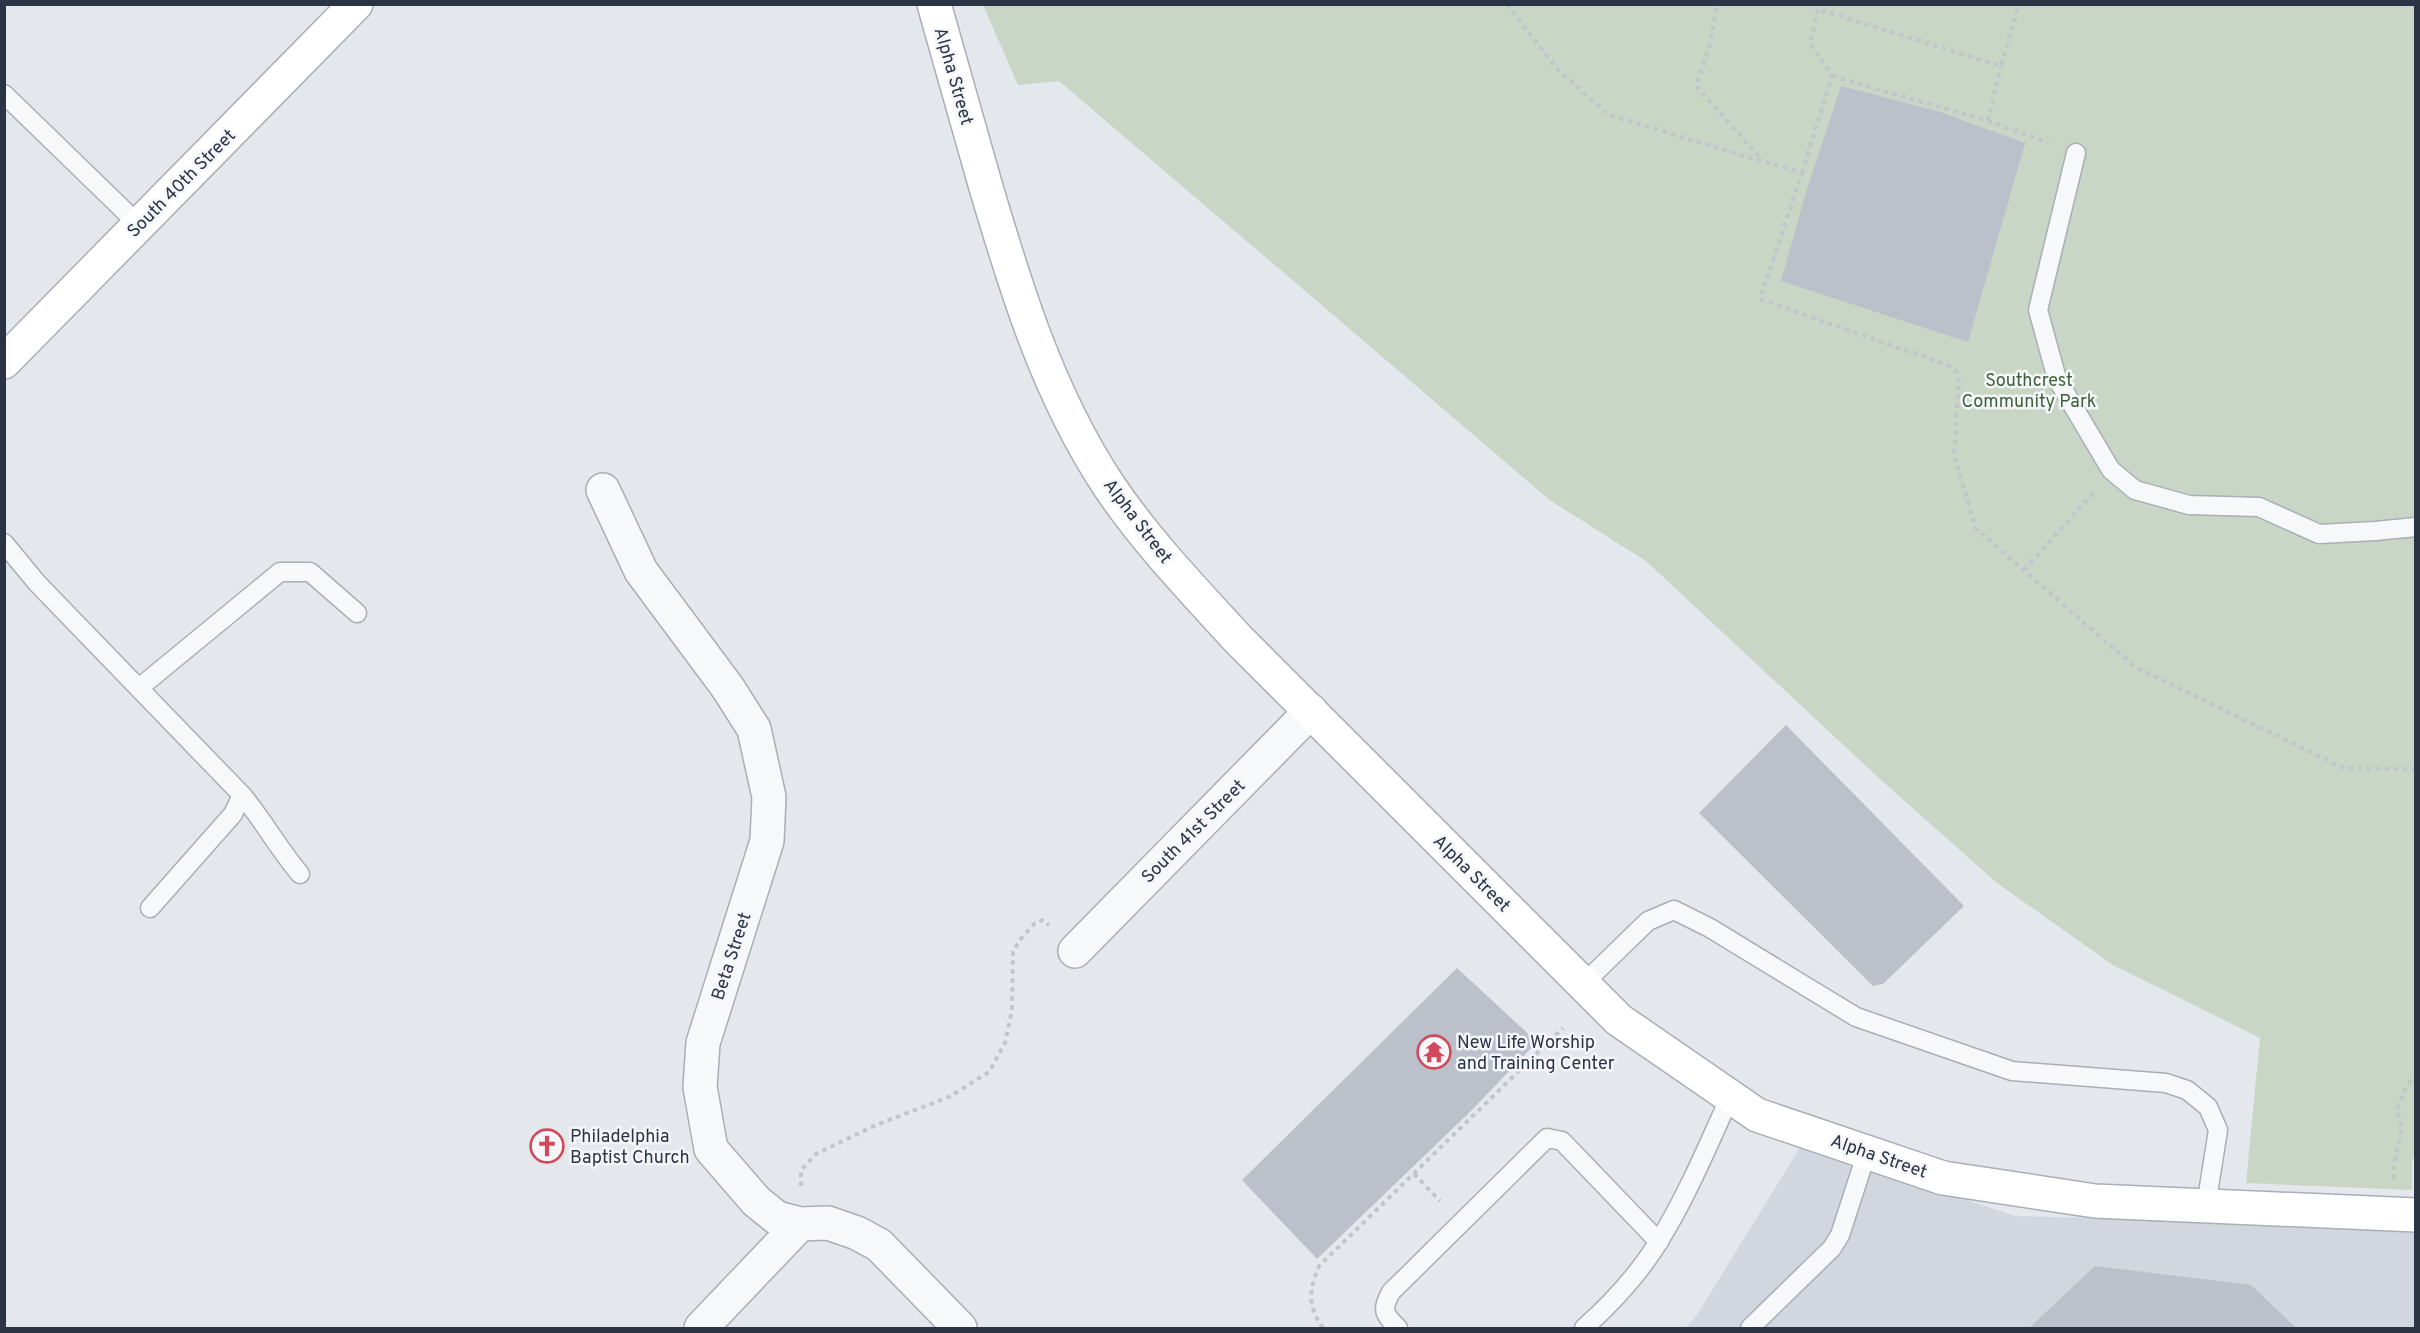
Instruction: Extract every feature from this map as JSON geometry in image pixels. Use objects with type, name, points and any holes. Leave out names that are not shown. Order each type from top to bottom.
[{"type":"street","name":"South 40th Street","points":[[4,362],[356,4]]},
{"type":"street","name":"Alpha Street","points":[[934,4],[1014,284],[1051,378],[1076,431],[1109,486],[1180,576],[1238,639],[1619,1020],[1757,1115],[1943,1178],[2095,1201],[2405,1214]]},
{"type":"street","name":"Beta Street","points":[[603,490],[641,570],[728,688],[754,729],[769,797],[767,841],[703,1043],[700,1087],[711,1149],[756,1201],[777,1218],[800,1224],[828,1223],[857,1233],[879,1245],[960,1329]]},
{"type":"street","name":"South 41st Street","points":[[1075,951],[1311,711]]},
{"type":"street","points":[[701,1329],[800,1224]]},
{"type":"lane","points":[[4,94],[139,225]]},
{"type":"lane","points":[[2076,153],[2038,310],[2057,379],[2111,470],[2134,490],[2189,505],[2259,507],[2319,534],[2415,527]]},
{"type":"lane","points":[[4,543],[37,583],[242,795],[258,814],[276,846],[300,873]]},
{"type":"lane","points":[[139,688],[280,572],[310,572],[357,613]]},
{"type":"lane","points":[[150,908],[233,814],[242,795]]},
{"type":"lane","points":[[1582,984],[1648,921],[1674,910],[1710,928],[1856,1017],[2012,1071],[2166,1083],[2187,1090],[2208,1107],[2218,1130],[2206,1206]]},
{"type":"lane","points":[[1590,1327],[1659,1242],[1683,1200],[1730,1097]]},
{"type":"lane","points":[[1398,1329],[1386,1316],[1384,1305],[1391,1292],[1547,1138],[1562,1141],[1659,1242]]},
{"type":"lane","points":[[1750,1329],[1832,1248],[1840,1235],[1867,1152]]},
{"type":"path","points":[[1507,4],[1556,68],[1609,115],[1802,173]]},
{"type":"path","points":[[1988,121],[2019,4]]},
{"type":"path","points":[[1718,8],[1709,47],[1696,86],[1763,161]]},
{"type":"path","points":[[2001,66],[1818,9],[1810,43],[1832,76],[1988,121],[2076,153]]},
{"type":"path","points":[[1832,76],[1760,299],[1953,367],[1959,376],[1954,456],[1976,529],[2135,667],[2344,768],[2415,769]]},
{"type":"path","points":[[2024,570],[2111,470]]},
{"type":"path","points":[[800,1224],[801,1170],[816,1154],[876,1125],[949,1097],[989,1072],[1005,1043],[1012,1010],[1013,952],[1018,941],[1035,924],[1043,920],[1075,951]]},
{"type":"path","points":[[1323,1329],[1310,1303],[1310,1288],[1319,1266],[1563,1028]]},
{"type":"path","points":[[2405,1214],[2394,1164],[2402,1128],[2397,1110],[2406,1088],[2415,1075]]},
{"type":"path","points":[[1414,1174],[1461,1223]]},
{"type":"shaded area","points":[[1801,1146],[2015,1216],[2415,1227],[2415,1328],[1685,1328],[1695,1318]]},
{"type":"green space","name":"Southcrest Community Park","points":[[983,5],[2415,5],[2416,1154],[2412,1160],[2412,1190],[2246,1183],[2260,1038],[2113,965],[1997,883],[1881,780],[1646,561],[1551,501],[1059,81],[1018,85]]},
{"type":"building","points":[[1841,86],[1937,111],[2025,143],[1968,342],[1781,281],[1807,189]]},
{"type":"building","points":[[1786,725],[1964,906],[1883,984],[1873,986],[1699,813]]},
{"type":"building","points":[[1457,968],[1537,1042],[1473,1109],[1317,1259],[1242,1180]]},
{"type":"building","points":[[2095,1266],[2251,1285],[2296,1328],[2029,1328]]},
{"type":"place","name":"New Life Worship and Training Center","points":[[1434,1052]]},
{"type":"place","name":"Philadelphia Baptist Church","points":[[547,1146]]}]
